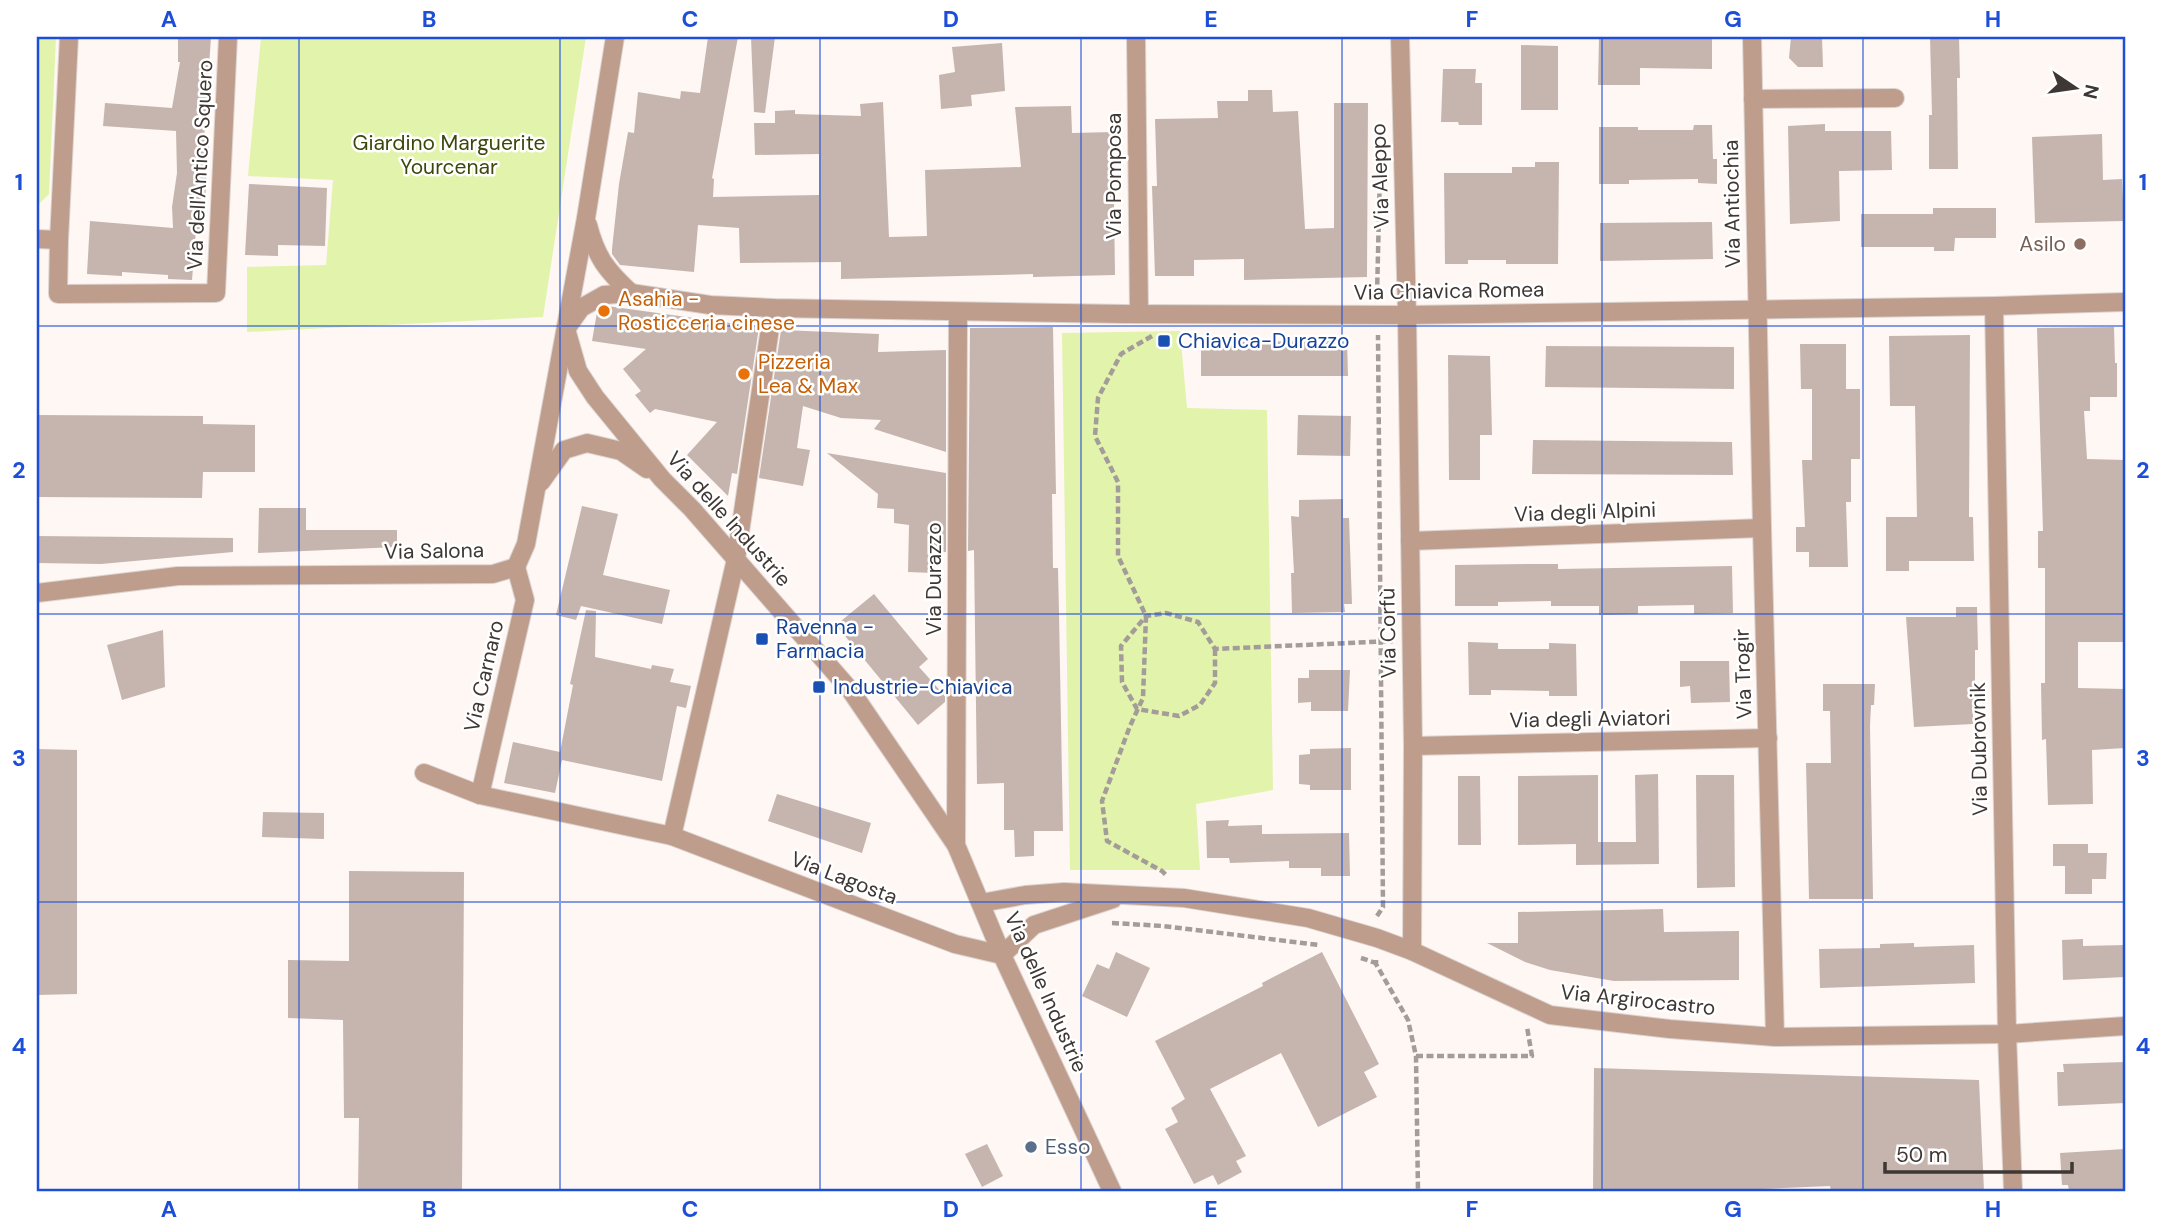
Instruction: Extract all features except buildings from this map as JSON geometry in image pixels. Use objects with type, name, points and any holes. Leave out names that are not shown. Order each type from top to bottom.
[{"type":"street","name":"Via dell'Antico Squero","points":[[69,37],[58,295],[216,293],[228,37]]},
{"type":"street","points":[[516,567],[527,544],[586,218],[615,37]]},
{"type":"street","name":"Via Pomposa","points":[[1136,37],[1139,314]]},
{"type":"street","name":"Via Aleppo","points":[[1399,37],[1407,307]]},
{"type":"street","name":"Via Antiochia","points":[[1752,37],[1756,309]]},
{"type":"street","points":[[1753,99],[1895,98]]},
{"type":"street","points":[[586,218],[593,247],[609,273],[631,293]]},
{"type":"street","points":[[37,239],[59,240]]},
{"type":"street","points":[[566,330],[581,308],[604,295],[631,293]]},
{"type":"street","name":"Via Chiavica Romea","points":[[631,293],[710,306],[958,313],[1170,314],[1377,306],[1756,309],[2125,302]]},
{"type":"street","name":"Via Dubrovnik","points":[[1994,306],[2012,1191]]},
{"type":"street","name":"Via Corfù","points":[[1407,307],[1413,746],[1412,951]]},
{"type":"street","points":[[672,836],[736,559],[773,309]]},
{"type":"street","name":"Via Trogir","points":[[1756,309],[1775,1037]]},
{"type":"street","name":"Via Durazzo","points":[[956,845],[958,313]]},
{"type":"street","name":"Via delle Industrie","points":[[566,330],[578,371],[595,397],[662,480],[736,559],[851,691],[956,845],[1002,955],[1112,1191]]},
{"type":"street","points":[[537,488],[564,450],[587,443],[621,451],[662,480]]},
{"type":"street","name":"Via degli Alpini","points":[[1410,541],[1762,528]]},
{"type":"street","name":"Via Salona","points":[[37,593],[178,576],[494,574],[516,567]]},
{"type":"street","name":"Via Carnaro","points":[[480,795],[525,600],[516,567]]},
{"type":"street","name":"Via degli Aviatori","points":[[1413,746],[1768,738]]},
{"type":"street","name":"Via Lagosta","points":[[424,773],[480,795],[672,836],[955,944],[1002,955]]},
{"type":"street","name":"Via Argirocastro","points":[[981,904],[1025,895],[1064,892],[1184,898],[1308,918],[1412,951],[1550,1014],[1670,1029],[1775,1037],[2007,1034],[2125,1026]]},
{"type":"street","name":"Via Argirocastro","points":[[1002,955],[1034,925],[1123,896]]},
{"type":"path","points":[[1377,913],[1383,907],[1377,306],[1380,160]]},
{"type":"path","points":[[1364,298],[1377,306],[1407,307]]},
{"type":"path","points":[[1170,314],[1160,331],[1121,354],[1098,398],[1095,436],[1118,482],[1118,556],[1146,616],[1143,698],[1102,801],[1107,841],[1163,871],[1184,898]]},
{"type":"path","points":[[1166,613],[1198,622],[1214,649],[1215,683],[1200,705],[1179,716],[1137,709],[1122,682],[1121,646],[1146,616],[1166,613]]},
{"type":"path","points":[[1214,649],[1411,640]]},
{"type":"path","points":[[1099,924],[1163,926],[1331,947]]},
{"type":"path","points":[[1353,955],[1376,964],[1386,963]]},
{"type":"path","points":[[1376,964],[1408,1020],[1416,1056],[1418,1191]]},
{"type":"path","points":[[1416,1056],[1532,1056],[1526,1020]]},
{"type":"green space","points":[[37,37],[56,37],[49,194],[37,206]]},
{"type":"green space","name":"Giardino Marguerite Yourcenar","points":[[261,37],[586,37],[543,317],[247,332],[247,267],[326,265],[333,180],[248,176]]},
{"type":"green space","points":[[1180,331],[1187,408],[1267,410],[1273,790],[1196,804],[1200,870],[1070,870],[1062,333]]},
{"type":"place","name":"Asilo","points":[[2080,244]]},
{"type":"place","name":"Asahia - Rosticceria cinese","points":[[604,311]]},
{"type":"place","name":"Chiavica-Durazzo","points":[[1164,341]]},
{"type":"place","name":"Pizzeria Lea & Max","points":[[744,374]]},
{"type":"place","name":"Ravenna - Farmacia","points":[[762,639]]},
{"type":"place","name":"Industrie-Chiavica","points":[[819,687]]},
{"type":"place","name":"Esso","points":[[1031,1147]]}]
